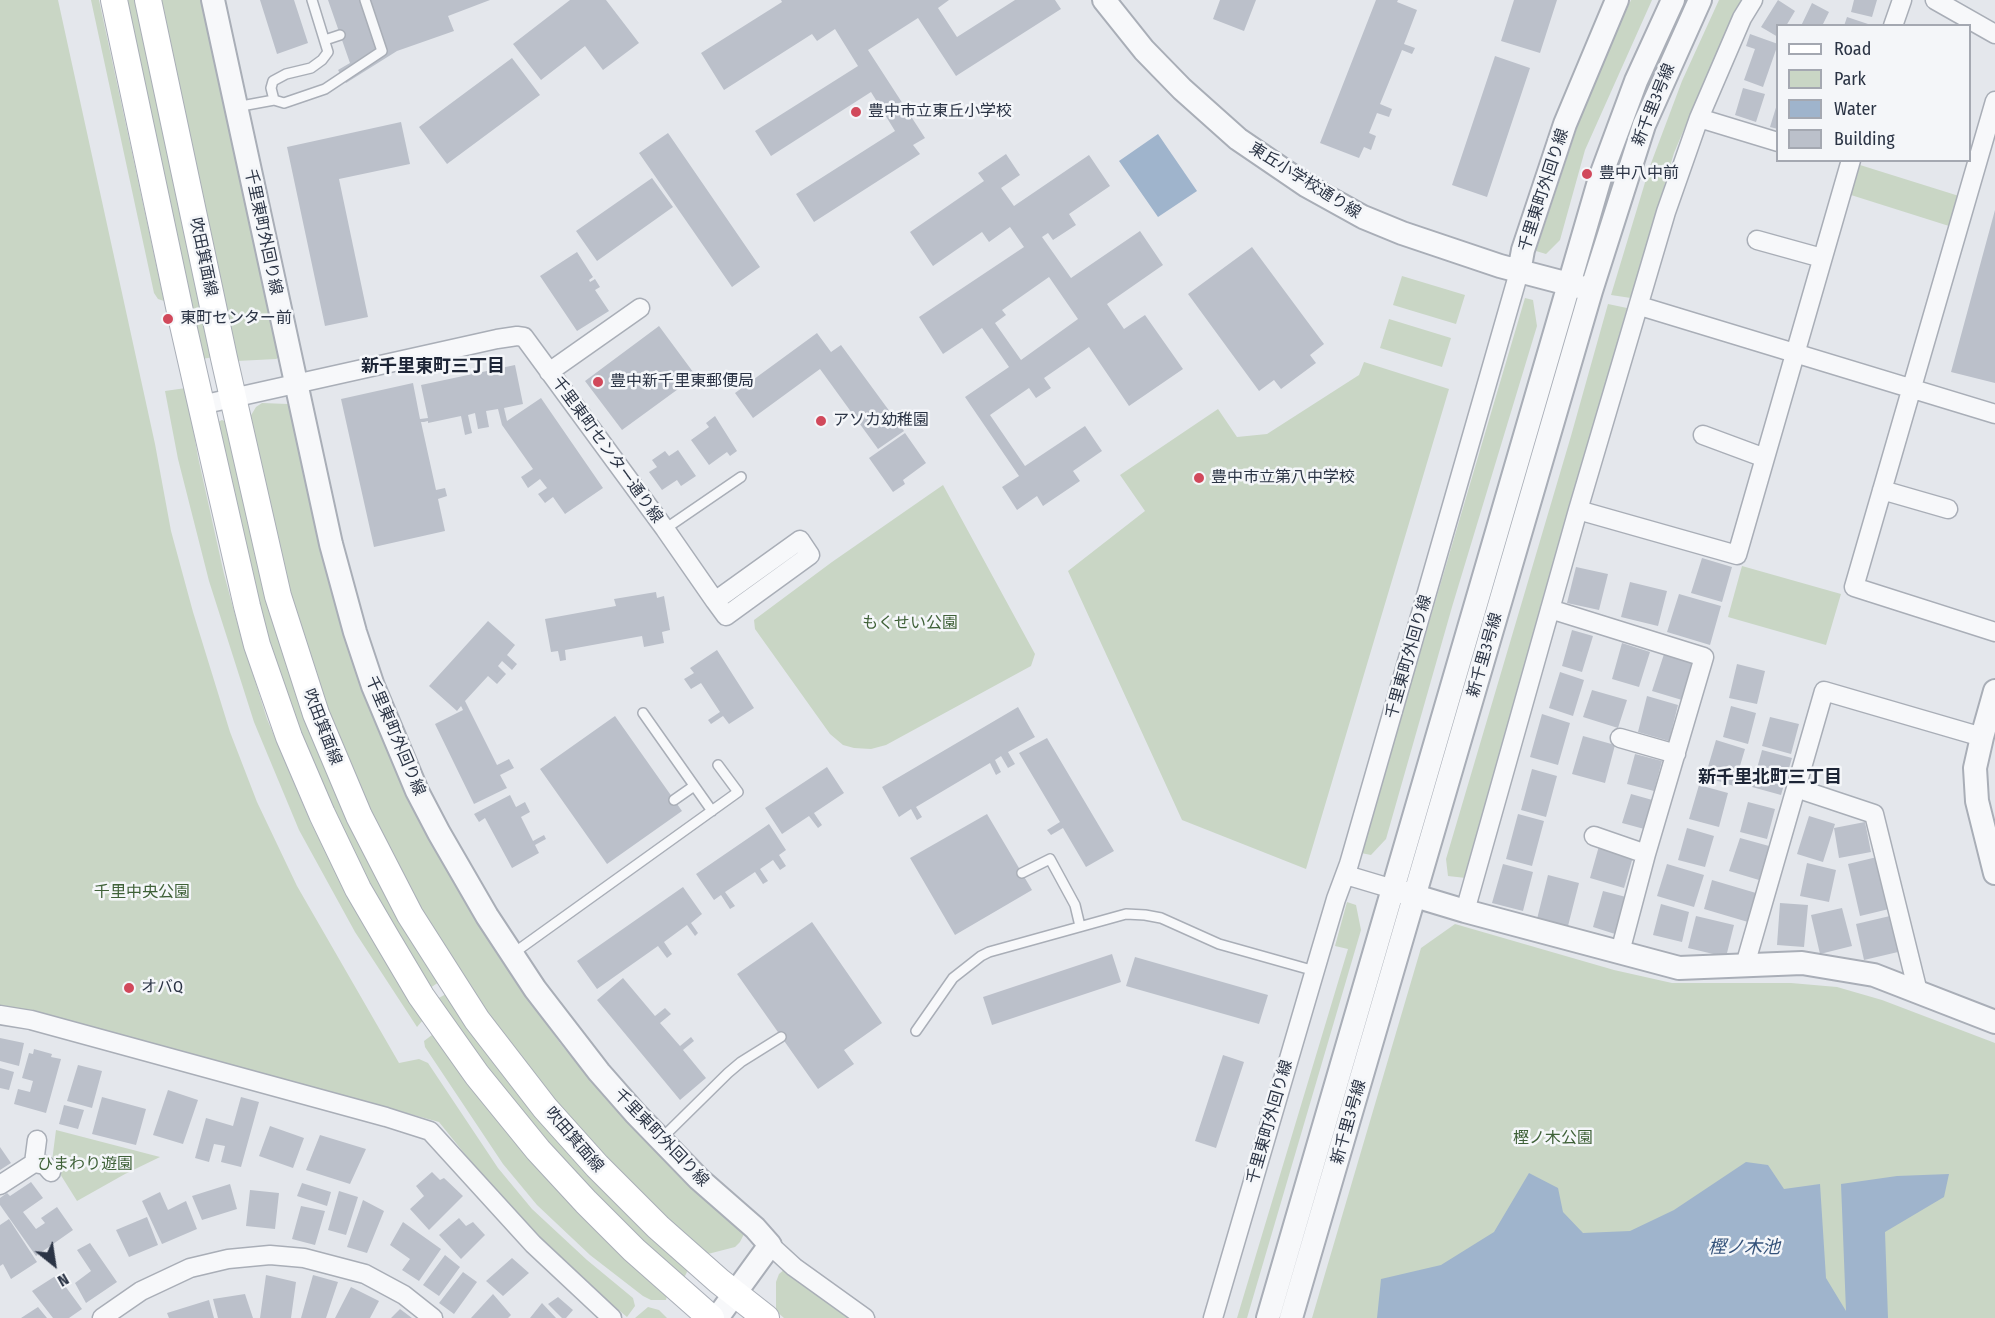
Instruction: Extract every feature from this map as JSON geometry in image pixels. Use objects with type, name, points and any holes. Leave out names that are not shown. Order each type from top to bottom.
[{"type":"main road","name":"吹田箕面線","points":[[114,0],[201,405],[257,645],[298,759],[322,814],[358,889],[421,996],[502,1108],[550,1164],[605,1221],[679,1292],[711,1318]]},
{"type":"main road","name":"吹田箕面線","points":[[148,0],[278,596],[310,697],[359,816],[410,915],[477,1020],[545,1108],[611,1182],[658,1227],[734,1294],[766,1318]]},
{"type":"street","name":"千里東町外回り線","points":[[213,0],[337,567],[373,686],[417,791],[511,955],[544,1002],[599,1072],[660,1140],[699,1179],[755,1228],[770,1245],[794,1267],[865,1318]]},
{"type":"street","name":"東丘小学校通り線","points":[[1104,0],[1144,50],[1182,89],[1238,140],[1307,186],[1363,217],[1402,233],[1519,272],[1591,291]]},
{"type":"street","name":"千里東町外回り線","points":[[1213,1318],[1336,899],[1346,875],[1519,272],[1523,250],[1565,124],[1617,0]]},
{"type":"street","name":"新千里3号線","points":[[1268,1318],[1600,178],[1636,81],[1673,0]]},
{"type":"street","name":"新千里3号線","points":[[1291,1318],[1591,291],[1644,125],[1700,0]]},
{"type":"street","points":[[1465,911],[1578,510],[1666,212],[1699,118],[1742,18],[1753,0]]},
{"type":"street","points":[[1894,24],[1902,0]]},
{"type":"street","points":[[1935,0],[1995,34]]},
{"type":"street","points":[[1995,101],[1854,587],[1995,632]]},
{"type":"street","points":[[1699,118],[1776,141]]},
{"type":"street","points":[[1578,510],[1737,555],[1822,258],[1846,162]]},
{"type":"street","points":[[1757,240],[1822,258]]},
{"type":"street","points":[[1640,306],[1995,414]]},
{"type":"street","name":"千里東町センター通り線","points":[[549,372],[640,308]]},
{"type":"street","name":"千里東町センター通り線","points":[[201,405],[497,339],[517,336],[524,338],[665,529],[715,601]]},
{"type":"street","points":[[1703,435],[1765,458]]},
{"type":"street","points":[[1882,490],[1948,509]]},
{"type":"street","points":[[800,540],[810,555],[726,616],[715,601],[800,540]]},
{"type":"street","points":[[763,566],[773,581]]},
{"type":"street","points":[[1550,609],[1704,657],[1646,854],[1620,952]]},
{"type":"street","points":[[1745,965],[1824,691],[1982,737]]},
{"type":"street","points":[[1995,691],[1975,768],[1977,801],[1995,873]]},
{"type":"street","points":[[1620,738],[1676,754]]},
{"type":"street","points":[[1796,789],[1874,814],[1918,992]]},
{"type":"street","points":[[1594,836],[1646,854]]},
{"type":"street","points":[[1346,875],[1465,911],[1679,968],[1802,963],[1874,975],[1995,1022]]},
{"type":"street","points":[[0,1015],[31,1020],[430,1131],[532,1244],[612,1318]]},
{"type":"street","points":[[34,1163],[37,1140]]},
{"type":"street","points":[[0,1185],[34,1163],[45,1165],[51,1172]]},
{"type":"street","points":[[717,1318],[770,1245]]},
{"type":"street","points":[[102,1318],[141,1291],[189,1268],[228,1259],[270,1255],[317,1261],[364,1274],[404,1295],[432,1318]]},
{"type":"lane","points":[[274,100],[271,88],[273,81],[286,74],[311,68],[328,52],[312,0]]},
{"type":"lane","points":[[236,108],[274,100],[284,103],[325,89],[382,51],[366,0]]},
{"type":"lane","points":[[325,40],[340,35]]},
{"type":"lane","name":"千里東町センター通り線","points":[[665,529],[741,477]]},
{"type":"lane","points":[[642,713],[712,812]]},
{"type":"lane","points":[[511,955],[738,792],[718,765]]},
{"type":"lane","points":[[674,800],[694,786]]},
{"type":"lane","points":[[1022,873],[1050,859],[1076,905],[1080,926]]},
{"type":"lane","points":[[916,1031],[953,978],[971,962],[989,952],[1126,914],[1145,915],[1180,925],[1219,944],[1315,970]]},
{"type":"lane","points":[[660,1140],[728,1073],[781,1037]]},
{"type":"green space","name":"千里中央公園","points":[[0,0],[58,0],[155,444],[171,531],[230,732],[257,802],[297,886],[399,1063],[419,1059],[428,1063],[498,1168],[532,1209],[587,1260],[633,1298],[635,1306],[627,1317],[585,1282],[522,1219],[485,1179],[439,1122],[177,1050],[0,1005]]},
{"type":"green space","points":[[91,0],[99,0],[164,301],[158,299],[154,293]]},
{"type":"green space","points":[[124,0],[135,0],[214,357],[202,359]]},
{"type":"green space","points":[[156,0],[201,0],[280,357],[276,359],[237,361]]},
{"type":"green space","points":[[1631,0],[1652,0],[1585,150],[1560,240],[1546,254],[1536,251],[1589,92]]},
{"type":"green space","points":[[1685,0],[1690,0],[1594,245],[1591,244],[1612,172],[1657,57]]},
{"type":"green space","points":[[1719,0],[1745,0],[1718,49],[1674,153],[1631,298],[1611,295],[1650,166],[1682,81]]},
{"type":"green space","points":[[1860,165],[1959,196],[1949,226],[1851,195]]},
{"type":"green space","points":[[1402,276],[1465,295],[1456,324],[1393,305]]},
{"type":"green space","points":[[1525,298],[1533,300],[1537,326],[1452,607],[1386,839],[1371,855],[1361,853]]},
{"type":"green space","points":[[1608,304],[1627,308],[1466,878],[1448,876],[1446,859]]},
{"type":"green space","points":[[1389,319],[1451,338],[1442,367],[1380,348]]},
{"type":"green space","points":[[1364,362],[1449,389],[1306,869],[1182,820],[1068,571],[1145,511],[1120,475],[1218,409],[1237,437],[1267,434],[1359,375]]},
{"type":"green space","points":[[186,388],[198,457],[224,574],[267,719],[311,823],[363,923],[423,1020],[417,1027],[355,932],[299,830],[254,722],[209,581],[178,459],[165,391]]},
{"type":"green space","points":[[262,403],[288,404],[290,407],[309,501],[344,635],[387,750],[441,860],[500,959],[560,1043],[602,1094],[649,1145],[744,1234],[735,1247],[704,1255],[626,1180],[540,1085],[484,1009],[435,934],[408,887],[378,830],[338,742],[283,572],[250,417],[256,407]]},
{"type":"green space","points":[[222,420],[226,422],[253,542],[439,982],[430,988],[364,876],[312,764],[278,672],[262,619],[218,422]]},
{"type":"green space","name":"もくせい公園","points":[[943,485],[1035,654],[1031,666],[886,745],[871,749],[843,745],[830,734],[755,629],[754,620],[832,562]]},
{"type":"green space","points":[[1742,566],[1841,594],[1826,645],[1728,617]]},
{"type":"green space","points":[[1347,902],[1356,905],[1361,930],[1247,1318],[1237,1318],[1348,949],[1335,946]]},
{"type":"green space","name":"樫ノ木公園","points":[[1455,924],[1614,970],[1672,983],[1791,983],[1837,987],[1882,1000],[1995,1043],[1995,1318],[1312,1318],[1421,948]]},
{"type":"green space","points":[[446,994],[686,1268],[685,1276],[681,1277],[597,1198],[504,1092],[437,999]]},
{"type":"green space","points":[[432,1035],[667,1296],[666,1300],[651,1300],[643,1296],[590,1255],[537,1205],[503,1164],[425,1047],[424,1041]]},
{"type":"green space","name":"ひまわり遊園","points":[[56,1130],[160,1157],[77,1201],[52,1161]]},
{"type":"green space","points":[[786,1268],[855,1318],[784,1318],[776,1311],[776,1282],[779,1274]]},
{"type":"green space","points":[[648,1307],[659,1310],[667,1318],[635,1318]]},
{"type":"water","points":[[1158,134],[1197,191],[1158,217],[1119,161]]},
{"type":"water","name":"樫ノ木池","points":[[1746,1162],[1768,1165],[1784,1189],[1820,1184],[1826,1278],[1846,1311],[1841,1184],[1897,1176],[1949,1174],[1944,1197],[1885,1232],[1888,1318],[1377,1318],[1381,1279],[1441,1265],[1494,1232],[1529,1173],[1558,1188],[1563,1212],[1583,1233],[1630,1231],[1674,1210]]},
{"type":"building","points":[[260,0],[294,0],[308,43],[277,54]]},
{"type":"building","points":[[328,0],[490,0],[448,16],[454,31],[397,51],[346,83],[338,70],[350,63]]},
{"type":"building","points":[[570,0],[606,0],[639,43],[603,70],[585,46],[541,80],[513,44]]},
{"type":"building","points":[[781,0],[949,0],[938,8],[957,37],[1015,0],[1055,0],[1061,9],[956,76],[918,18],[868,50],[925,138],[913,145],[920,154],[814,222],[796,194],[895,131],[871,92],[771,156],[755,131],[858,66],[835,29],[817,41],[812,34],[724,90],[701,53],[782,2]]},
{"type":"building","points":[[1220,0],[1256,0],[1244,31],[1213,19]]},
{"type":"building","points":[[1376,0],[1398,0],[1397,2],[1417,10],[1404,44],[1415,48],[1412,54],[1402,50],[1380,104],[1392,109],[1389,117],[1377,113],[1369,133],[1376,136],[1371,150],[1364,147],[1359,158],[1320,143]]},
{"type":"building","points":[[1514,0],[1557,0],[1540,53],[1501,41]]},
{"type":"building","points":[[1778,0],[1795,11],[1787,24],[1776,24],[1776,36],[1761,27]]},
{"type":"building","points":[[1854,0],[1877,0],[1872,17],[1851,12]]},
{"type":"building","points":[[1812,3],[1829,12],[1823,24],[1802,24]]},
{"type":"building","points":[[1847,17],[1868,24],[1845,24]]},
{"type":"building","points":[[1750,34],[1776,43],[1776,50],[1763,87],[1744,80],[1755,49],[1746,46]]},
{"type":"building","points":[[1495,56],[1530,68],[1487,197],[1452,185]]},
{"type":"building","points":[[512,58],[540,95],[447,164],[419,127]]},
{"type":"building","points":[[1743,88],[1765,94],[1756,122],[1735,115]]},
{"type":"building","points":[[1776,108],[1776,128],[1770,127]]},
{"type":"building","points":[[401,122],[410,164],[339,179],[368,317],[325,326],[287,147]]},
{"type":"building","points":[[668,133],[760,267],[732,287],[639,153]]},
{"type":"building","points":[[1006,154],[1020,175],[1001,188],[1014,206],[1089,155],[1110,186],[1069,214],[1076,225],[1053,240],[1048,233],[1042,237],[1071,278],[1140,231],[1163,265],[1107,304],[1124,329],[1145,315],[1183,369],[1129,406],[1089,347],[1044,378],[1051,388],[1036,398],[1029,388],[990,415],[1025,466],[1085,426],[1102,451],[1073,471],[1080,481],[1043,506],[1037,496],[1017,510],[1002,487],[1019,476],[965,397],[1009,367],[982,328],[943,354],[919,317],[1024,247],[1010,227],[989,242],[982,232],[933,266],[910,232],[984,181],[978,173]],"holes":[[[1049,277],[1078,319],[1021,360],[995,323],[1006,315],[1002,310]]]},
{"type":"building","points":[[652,178],[673,207],[597,261],[576,231]]},
{"type":"building","points":[[1995,210],[1995,383],[1951,372]]},
{"type":"building","points":[[1252,247],[1324,344],[1310,355],[1316,363],[1281,389],[1274,380],[1259,391],[1188,294]]},
{"type":"building","points":[[577,252],[593,277],[589,280],[590,282],[595,279],[600,287],[595,290],[609,311],[577,331],[540,276]]},
{"type":"building","points":[[659,326],[696,376],[622,430],[585,381]]},
{"type":"building","points":[[817,333],[831,352],[841,345],[904,431],[878,449],[820,369],[753,418],[735,393]]},
{"type":"building","points":[[515,365],[523,404],[504,408],[507,421],[541,398],[603,488],[565,514],[553,497],[545,503],[538,494],[547,488],[540,479],[528,488],[521,477],[533,469],[502,425],[498,409],[486,411],[489,427],[478,429],[475,413],[468,415],[472,433],[465,435],[461,416],[428,423],[428,421],[421,422],[436,490],[445,488],[447,496],[438,499],[445,531],[374,547],[341,399],[413,383],[420,419],[428,418],[421,385]]},
{"type":"building","points":[[715,416],[737,451],[730,456],[727,452],[709,465],[691,440],[709,427],[706,423]]},
{"type":"building","points":[[905,433],[926,463],[903,480],[905,484],[893,492],[869,458]]},
{"type":"building","points":[[678,450],[696,476],[681,486],[677,480],[662,490],[649,472],[657,467],[652,460],[665,451],[669,456]]},
{"type":"building","points":[[1702,558],[1732,567],[1722,602],[1691,593]]},
{"type":"building","points":[[1576,567],[1608,574],[1599,610],[1567,603]]},
{"type":"building","points":[[1630,582],[1667,591],[1658,626],[1621,617]]},
{"type":"building","points":[[656,592],[657,598],[664,596],[670,630],[662,632],[664,643],[644,647],[642,636],[565,650],[566,660],[560,661],[558,651],[551,652],[545,619],[616,606],[614,599]]},
{"type":"building","points":[[1679,594],[1721,606],[1710,645],[1667,632]]},
{"type":"building","points":[[488,621],[515,645],[507,655],[517,664],[512,670],[502,661],[498,666],[506,674],[497,684],[488,676],[465,701],[497,765],[509,759],[514,768],[500,775],[507,788],[474,804],[435,724],[463,710],[461,706],[457,711],[429,686]]},
{"type":"building","points":[[1572,630],[1593,636],[1582,672],[1562,666]]},
{"type":"building","points":[[1622,643],[1650,652],[1639,687],[1612,679]]},
{"type":"building","points":[[717,650],[754,708],[729,724],[723,716],[711,724],[708,720],[720,712],[701,683],[691,689],[684,679],[694,673],[690,668]]},
{"type":"building","points":[[1664,654],[1694,663],[1682,700],[1652,691]]},
{"type":"building","points":[[1737,664],[1765,671],[1757,704],[1729,698]]},
{"type":"building","points":[[1560,672],[1584,680],[1573,716],[1549,708]]},
{"type":"building","points":[[1592,690],[1627,700],[1618,728],[1583,717]]},
{"type":"building","points":[[1647,696],[1678,705],[1669,741],[1638,732]]},
{"type":"building","points":[[1731,706],[1756,713],[1748,744],[1723,737]]},
{"type":"building","points":[[1018,707],[1035,737],[1008,752],[1015,764],[1008,768],[1001,756],[995,760],[1001,772],[996,775],[990,763],[916,807],[922,817],[917,820],[911,809],[899,817],[882,787]]},
{"type":"building","points":[[1542,714],[1570,723],[1558,765],[1530,757]]},
{"type":"building","points":[[615,716],[682,811],[607,864],[540,769]]},
{"type":"building","points":[[1770,717],[1799,724],[1791,754],[1762,746]]},
{"type":"building","points":[[1583,736],[1615,745],[1605,783],[1572,774]]},
{"type":"building","points":[[1047,738],[1114,851],[1086,867],[1063,828],[1051,835],[1047,830],[1060,822],[1019,753]]},
{"type":"building","points":[[1716,740],[1745,749],[1734,786],[1705,777]]},
{"type":"building","points":[[1762,750],[1792,758],[1781,795],[1752,787]]},
{"type":"building","points":[[1635,754],[1662,761],[1654,791],[1627,784]]},
{"type":"building","points":[[827,767],[844,793],[814,813],[822,825],[818,828],[809,816],[782,834],[765,808]]},
{"type":"building","points":[[1532,769],[1557,776],[1546,817],[1521,810]]},
{"type":"building","points":[[1699,785],[1728,793],[1719,827],[1689,819]]},
{"type":"building","points":[[1631,794],[1656,801],[1648,830],[1622,823]]},
{"type":"building","points":[[510,795],[516,807],[525,802],[530,812],[521,817],[533,841],[544,835],[546,839],[535,845],[539,853],[512,868],[485,818],[479,822],[474,814]]},
{"type":"building","points":[[1748,802],[1775,809],[1767,839],[1740,832]]},
{"type":"building","points":[[987,814],[1032,890],[955,935],[910,858]]},
{"type":"building","points":[[1518,814],[1544,821],[1532,866],[1506,859]]},
{"type":"building","points":[[1809,816],[1835,824],[1823,862],[1797,854]]},
{"type":"building","points":[[1865,822],[1871,852],[1839,858],[1834,828]]},
{"type":"building","points":[[769,824],[786,850],[779,855],[786,866],[780,870],[773,860],[760,869],[768,881],[763,884],[755,872],[725,892],[735,906],[730,909],[721,895],[714,900],[696,874]]},
{"type":"building","points":[[1687,828],[1714,836],[1705,867],[1678,860]]},
{"type":"building","points":[[1740,838],[1769,846],[1759,880],[1729,871]]},
{"type":"building","points":[[1599,846],[1633,857],[1624,888],[1590,878]]},
{"type":"building","points":[[1877,857],[1889,909],[1860,916],[1848,864]]},
{"type":"building","points":[[1807,863],[1836,870],[1829,902],[1800,896]]},
{"type":"building","points":[[1503,864],[1533,872],[1523,911],[1492,903]]},
{"type":"building","points":[[1667,864],[1704,875],[1694,907],[1657,896]]},
{"type":"building","points":[[1548,875],[1579,883],[1568,926],[1537,919]]},
{"type":"building","points":[[1712,880],[1756,893],[1748,922],[1704,909]]},
{"type":"building","points":[[683,887],[702,914],[691,923],[698,933],[695,936],[687,925],[664,942],[672,954],[667,958],[658,946],[597,989],[577,961]]},
{"type":"building","points":[[1603,891],[1626,897],[1615,934],[1593,927]]},
{"type":"building","points":[[1780,903],[1808,905],[1804,947],[1777,945]]},
{"type":"building","points":[[1661,904],[1689,912],[1682,942],[1653,935]]},
{"type":"building","points":[[1842,908],[1852,946],[1820,954],[1811,915]]},
{"type":"building","points":[[1696,916],[1734,925],[1726,957],[1688,948]]},
{"type":"building","points":[[1890,916],[1898,952],[1864,960],[1856,924]]},
{"type":"building","points":[[812,922],[882,1023],[844,1050],[854,1064],[818,1089],[737,974]]},
{"type":"building","points":[[1112,954],[1121,982],[992,1025],[983,997]]},
{"type":"building","points":[[1135,957],[1268,995],[1259,1024],[1126,986]]},
{"type":"building","points":[[623,978],[655,1016],[665,1008],[671,1014],[660,1023],[680,1046],[691,1037],[694,1041],[683,1050],[706,1078],[680,1100],[597,1000]]},
{"type":"building","points":[[0,1038],[24,1043],[19,1066],[0,1061]]},
{"type":"building","points":[[34,1049],[61,1059],[46,1113],[14,1104],[18,1089],[30,1092],[33,1081],[22,1078],[29,1053],[33,1054]]},
{"type":"building","points":[[1223,1055],[1244,1062],[1216,1148],[1195,1141]]},
{"type":"building","points":[[78,1065],[102,1071],[92,1108],[67,1101]]},
{"type":"building","points":[[0,1068],[14,1072],[9,1090],[0,1088]]},
{"type":"building","points":[[168,1090],[198,1100],[183,1144],[153,1135]]},
{"type":"building","points":[[102,1097],[146,1109],[136,1145],[92,1134]]},
{"type":"building","points":[[241,1097],[259,1102],[241,1167],[221,1162],[225,1146],[214,1144],[209,1162],[195,1158],[206,1118],[233,1126]]},
{"type":"building","points":[[64,1105],[84,1110],[78,1129],[59,1124]]},
{"type":"building","points":[[270,1126],[304,1138],[293,1168],[259,1156]]},
{"type":"building","points":[[320,1135],[366,1149],[350,1184],[306,1170]]},
{"type":"building","points":[[0,1147],[11,1163],[0,1170]]},
{"type":"building","points":[[432,1172],[440,1180],[444,1178],[463,1196],[429,1230],[410,1209],[424,1196],[416,1186]]},
{"type":"building","points":[[31,1182],[43,1198],[23,1212],[36,1229],[45,1223],[41,1218],[57,1207],[73,1230],[36,1256],[0,1205],[0,1198],[7,1193],[10,1196]]},
{"type":"building","points":[[302,1183],[331,1192],[327,1206],[297,1196]]},
{"type":"building","points":[[230,1184],[237,1209],[202,1220],[192,1196]]},
{"type":"building","points":[[250,1190],[279,1193],[275,1229],[246,1226]]},
{"type":"building","points":[[339,1191],[358,1197],[346,1235],[328,1230]]},
{"type":"building","points":[[160,1192],[168,1210],[186,1201],[197,1229],[162,1244],[142,1201]]},
{"type":"building","points":[[363,1200],[384,1211],[367,1253],[347,1247]]},
{"type":"building","points":[[301,1206],[325,1211],[315,1245],[292,1239]]},
{"type":"building","points":[[147,1217],[158,1245],[129,1257],[116,1230]]},
{"type":"building","points":[[459,1218],[466,1226],[473,1222],[485,1235],[461,1259],[439,1235]]},
{"type":"building","points":[[9,1219],[37,1262],[11,1279],[3,1264],[0,1266],[0,1225]]},
{"type":"building","points":[[403,1222],[441,1249],[419,1281],[402,1270],[410,1259],[390,1245]]},
{"type":"building","points":[[90,1243],[117,1282],[86,1303],[75,1283],[91,1271],[77,1250]]},
{"type":"building","points":[[445,1255],[460,1267],[439,1296],[423,1285]]},
{"type":"building","points":[[512,1258],[529,1273],[503,1296],[486,1281]]},
{"type":"building","points":[[463,1272],[477,1282],[454,1314],[439,1303]]},
{"type":"building","points":[[57,1275],[82,1309],[69,1318],[53,1318],[32,1291]]},
{"type":"building","points":[[266,1275],[296,1282],[291,1318],[260,1318]]},
{"type":"building","points":[[313,1275],[338,1282],[326,1318],[301,1318]]},
{"type":"building","points":[[351,1287],[379,1301],[370,1318],[335,1318]]},
{"type":"building","points":[[245,1294],[253,1318],[218,1318],[213,1299]]},
{"type":"building","points":[[493,1294],[511,1315],[508,1318],[471,1318]]},
{"type":"building","points":[[558,1297],[573,1310],[566,1318],[562,1318],[548,1304]]},
{"type":"building","points":[[209,1300],[214,1318],[169,1318],[167,1313]]},
{"type":"building","points":[[542,1303],[556,1318],[530,1318]]},
{"type":"building","points":[[38,1307],[47,1318],[21,1318]]},
{"type":"building","points":[[400,1309],[412,1318],[391,1318]]},
{"type":"place","name":"豊中市立東丘小学校","points":[[856,112]]},
{"type":"place","name":"豊中八中前","points":[[1587,174]]},
{"type":"place","name":"東町センター前","points":[[168,319]]},
{"type":"place","name":"豊中新千里東郵便局","points":[[598,382]]},
{"type":"place","name":"アソカ幼稚園","points":[[821,421]]},
{"type":"place","name":"豊中市立第八中学校","points":[[1199,478]]},
{"type":"place","name":"オバQ","points":[[129,988]]},
{"type":"district","name":"新千里東町三丁目","points":[[433,367]]},
{"type":"district","name":"新千里北町三丁目","points":[[1770,778]]}]
